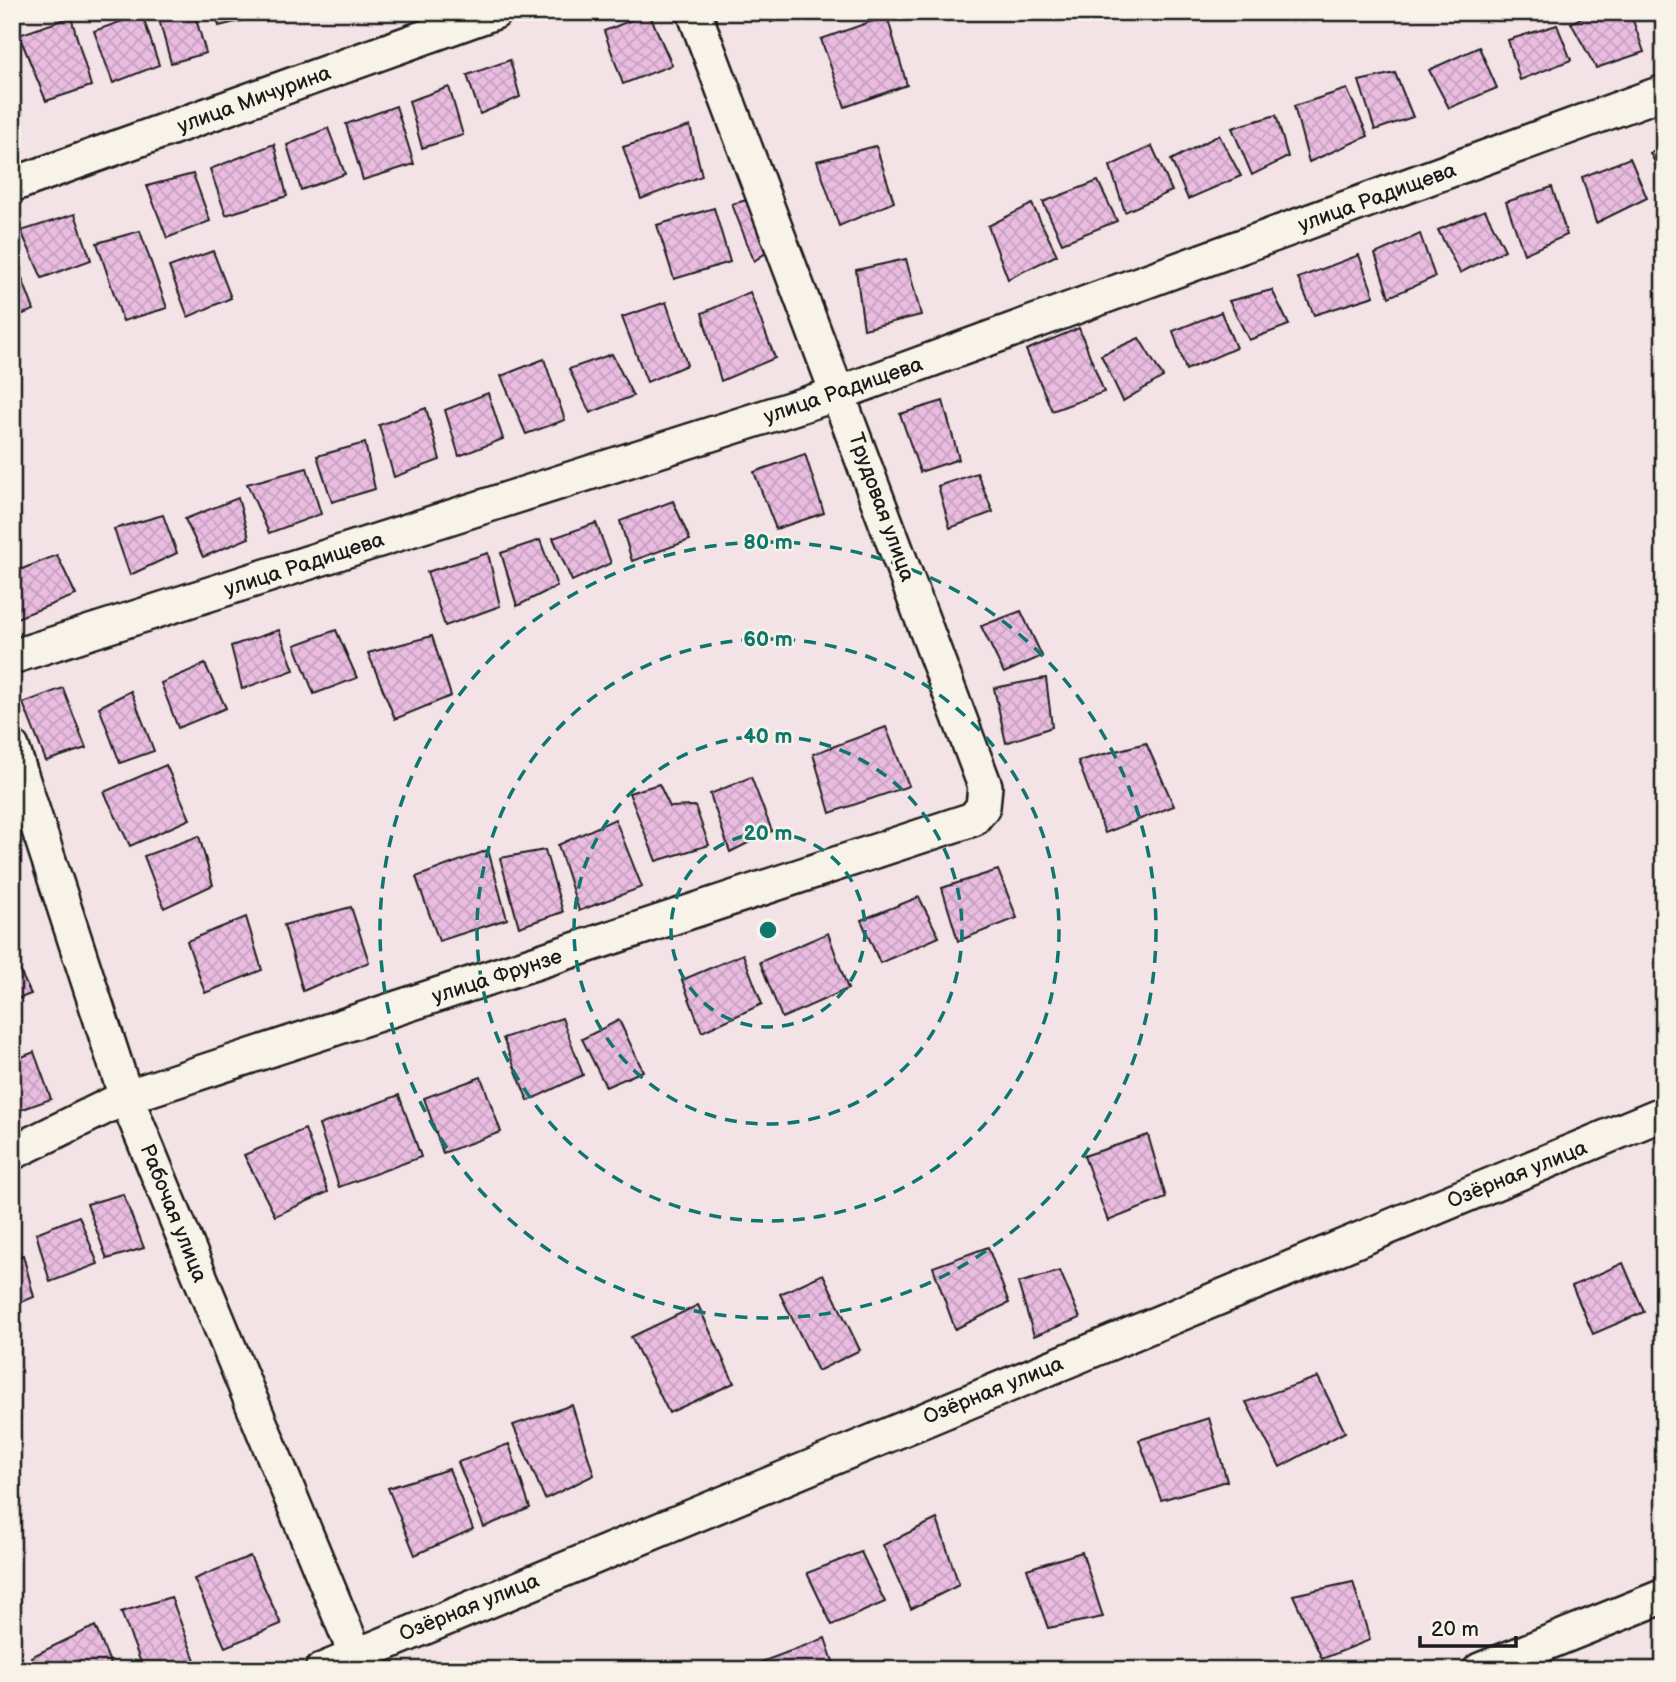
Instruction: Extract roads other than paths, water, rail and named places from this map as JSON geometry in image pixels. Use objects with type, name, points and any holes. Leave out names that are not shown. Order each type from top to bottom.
[{"type":"street","name":"улица Мичурина","points":[[12,185],[495,12]]},
{"type":"street","name":"Трудовая улица","points":[[694,12],[840,393],[985,786],[983,807]]},
{"type":"street","name":"улица Радищева","points":[[12,657],[840,393],[1664,92]]},
{"type":"street","name":"Рабочая улица","points":[[12,747],[126,1097],[359,1662]]},
{"type":"street","name":"улица Фрунзе","points":[[12,1153],[126,1097],[973,820],[983,807]]},
{"type":"street","name":"Озёрная улица","points":[[322,1670],[359,1662],[1664,1113]]},
{"type":"street","points":[[1480,1670],[1664,1596]]}]
